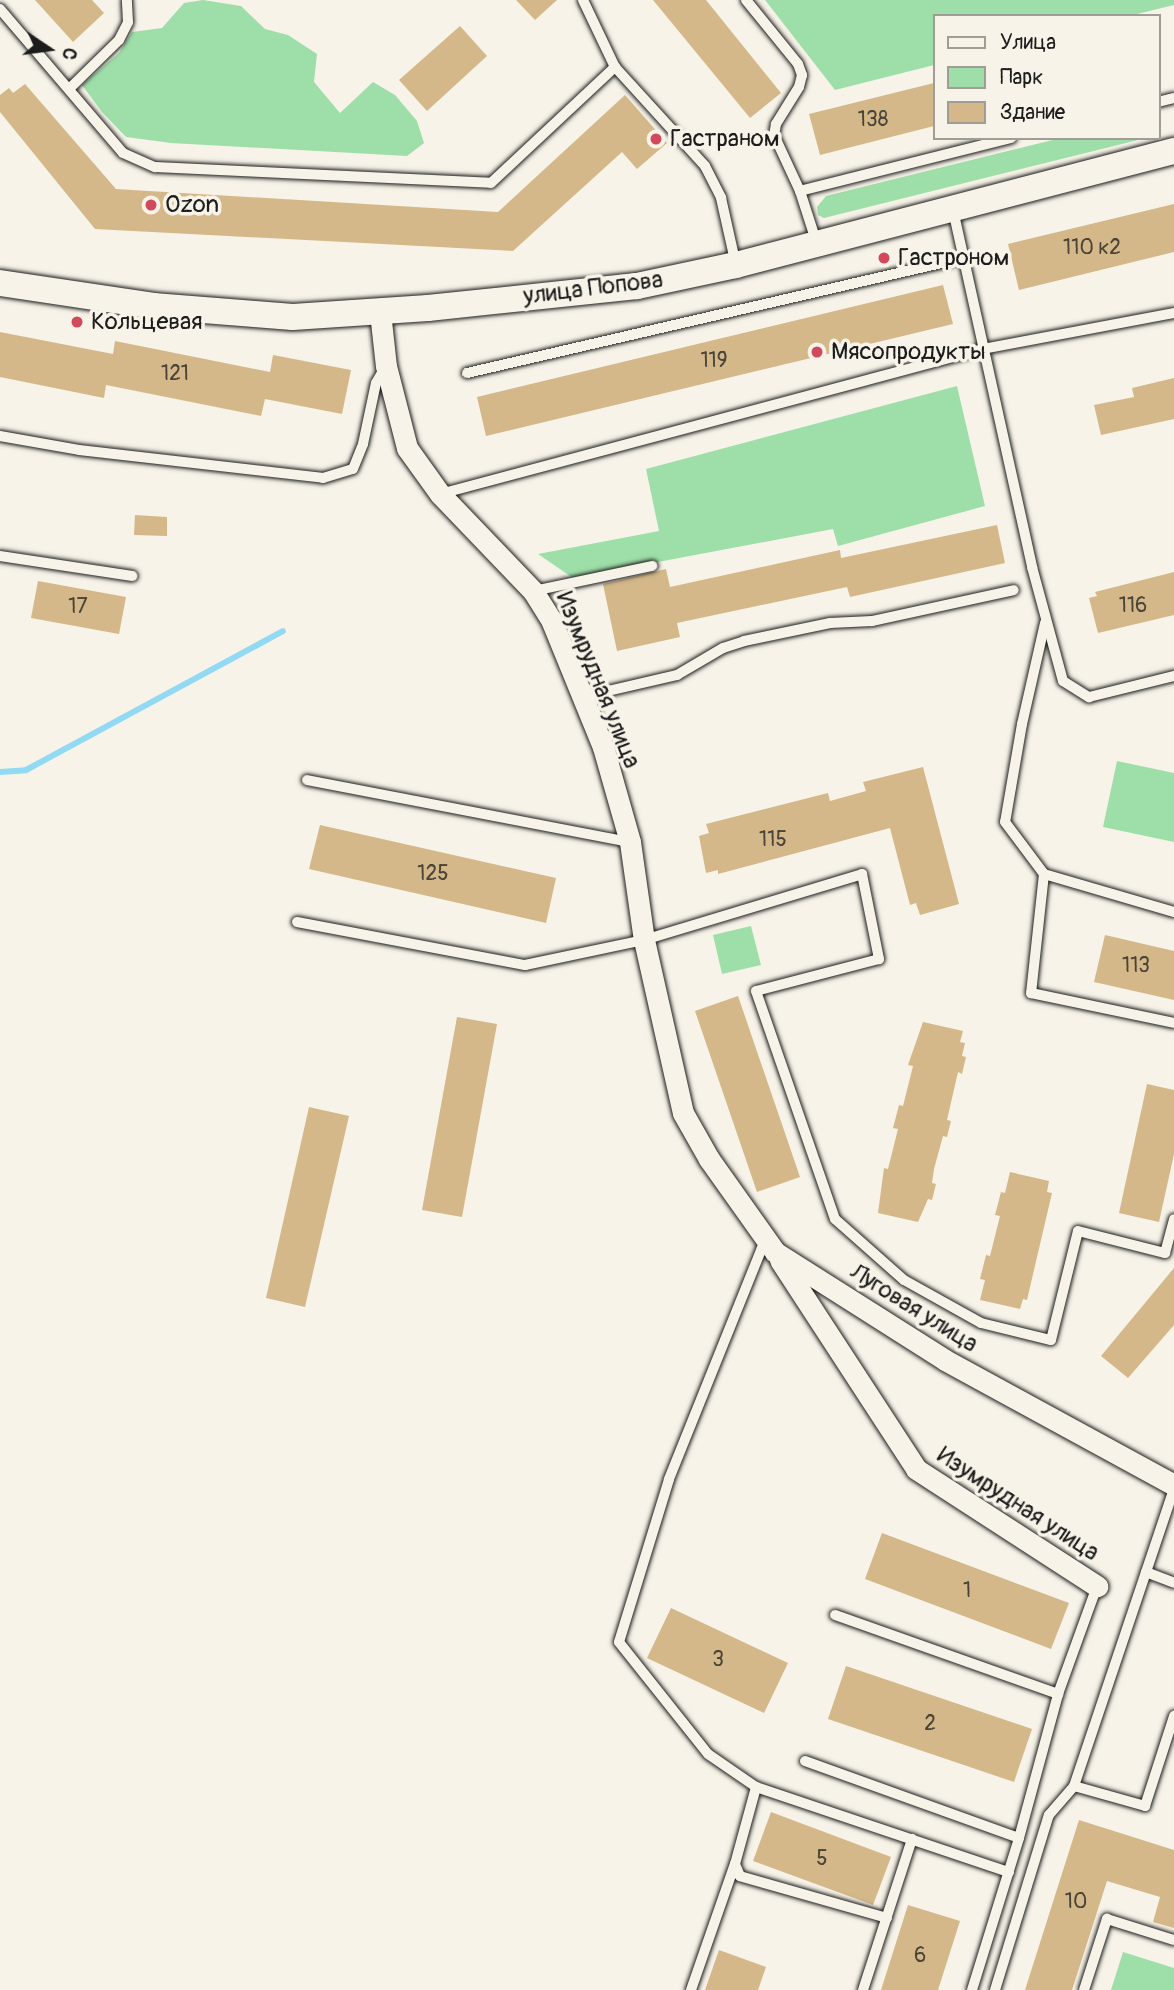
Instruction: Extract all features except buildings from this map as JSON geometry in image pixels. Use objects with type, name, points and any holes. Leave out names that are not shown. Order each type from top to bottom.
[{"type":"street","name":"улица Попова","points":[[0,283],[153,306],[293,317],[380,312],[637,286],[736,265],[1174,151]]},
{"type":"street","name":"Изумрудная улица","points":[[380,312],[386,366],[407,448],[440,494],[533,591],[551,622],[603,747],[630,842],[644,940],[683,1113]]},
{"type":"street","name":"Луговая улица","points":[[683,1113],[709,1159],[770,1245],[945,1360],[1174,1487]]},
{"type":"street","name":"Изумрудная улица","points":[[770,1245],[916,1469],[1097,1586]]},
{"type":"lane","points":[[69,89],[119,40],[128,22],[127,0]]},
{"type":"lane","points":[[583,0],[615,67],[705,166],[721,198],[736,265]]},
{"type":"lane","points":[[746,0],[798,64],[802,75],[799,87],[776,124],[774,135],[800,191],[817,244]]},
{"type":"lane","points":[[0,9],[123,153],[155,167],[491,183],[615,67]]},
{"type":"lane","points":[[800,191],[1003,140]]},
{"type":"lane","points":[[953,210],[1046,619],[1063,681],[1089,697],[1174,676]]},
{"type":"lane","points":[[467,373],[963,258]]},
{"type":"lane","points":[[440,494],[983,349],[1174,313]]},
{"type":"lane","points":[[0,436],[79,450],[323,478],[353,469],[363,444],[376,383],[386,366]]},
{"type":"lane","points":[[0,556],[133,576]]},
{"type":"lane","points":[[533,591],[652,566]]},
{"type":"lane","points":[[582,697],[677,675],[714,653],[744,641],[830,623],[872,621],[1014,590]]},
{"type":"lane","points":[[1046,619],[1022,724],[1005,822],[1044,874],[1174,912]]},
{"type":"lane","points":[[307,780],[630,842]]},
{"type":"lane","points":[[297,922],[525,965],[644,940],[862,874],[879,959],[756,991],[817,1175],[835,1219],[904,1280],[981,1322],[1051,1340],[1078,1231],[1166,1253],[1174,1219]]},
{"type":"lane","points":[[1044,874],[1031,993],[1174,1023]]},
{"type":"lane","points":[[770,1245],[669,1479],[620,1642],[708,1754],[756,1787],[1009,1872]]},
{"type":"lane","points":[[995,1990],[1049,1815],[1074,1786],[1174,1487]]},
{"type":"lane","points":[[1146,1572],[1174,1583]]},
{"type":"lane","points":[[972,1990],[1019,1838],[1058,1694],[1097,1586]]},
{"type":"lane","points":[[835,1615],[1058,1694]]},
{"type":"lane","points":[[1074,1786],[1146,1806],[1174,1716]]},
{"type":"lane","points":[[805,1761],[1019,1838]]},
{"type":"lane","points":[[691,1990],[735,1864],[756,1787]]},
{"type":"lane","points":[[863,1990],[912,1839]]},
{"type":"lane","points":[[735,1864],[740,1876],[887,1917]]},
{"type":"lane","points":[[1084,1990],[1107,1919],[1174,1940]]},
{"type":"green space","points":[[203,0],[241,6],[265,29],[288,35],[317,54],[314,82],[340,113],[373,82],[395,95],[417,121],[424,143],[407,156],[171,143],[126,137],[102,112],[82,85],[119,53],[132,32],[162,28],[184,3]]},
{"type":"green space","points":[[765,0],[1174,0],[1174,5],[1137,14],[932,14],[932,66],[835,90]]},
{"type":"green space","points":[[1053,140],[1138,140],[824,218],[818,215],[817,207],[826,196]]},
{"type":"green space","points":[[957,386],[985,506],[838,546],[833,529],[573,578],[538,554],[659,531],[646,469]]},
{"type":"green space","points":[[1117,761],[1174,773],[1174,842],[1103,827]]},
{"type":"green space","points":[[751,926],[761,965],[722,974],[713,935]]},
{"type":"green space","points":[[1123,1952],[1174,1968],[1174,1990],[1111,1990]]},
{"type":"waterway","points":[[0,772],[26,770],[283,631]]},
{"type":"place","name":"Гастраном","points":[[656,139]]},
{"type":"place","name":"Ozon","points":[[151,205]]},
{"type":"place","name":"Гастроном","points":[[884,258]]},
{"type":"place","name":"Кольцевая","points":[[77,322]]},
{"type":"place","name":"Мясопродукты","points":[[817,352]]}]
